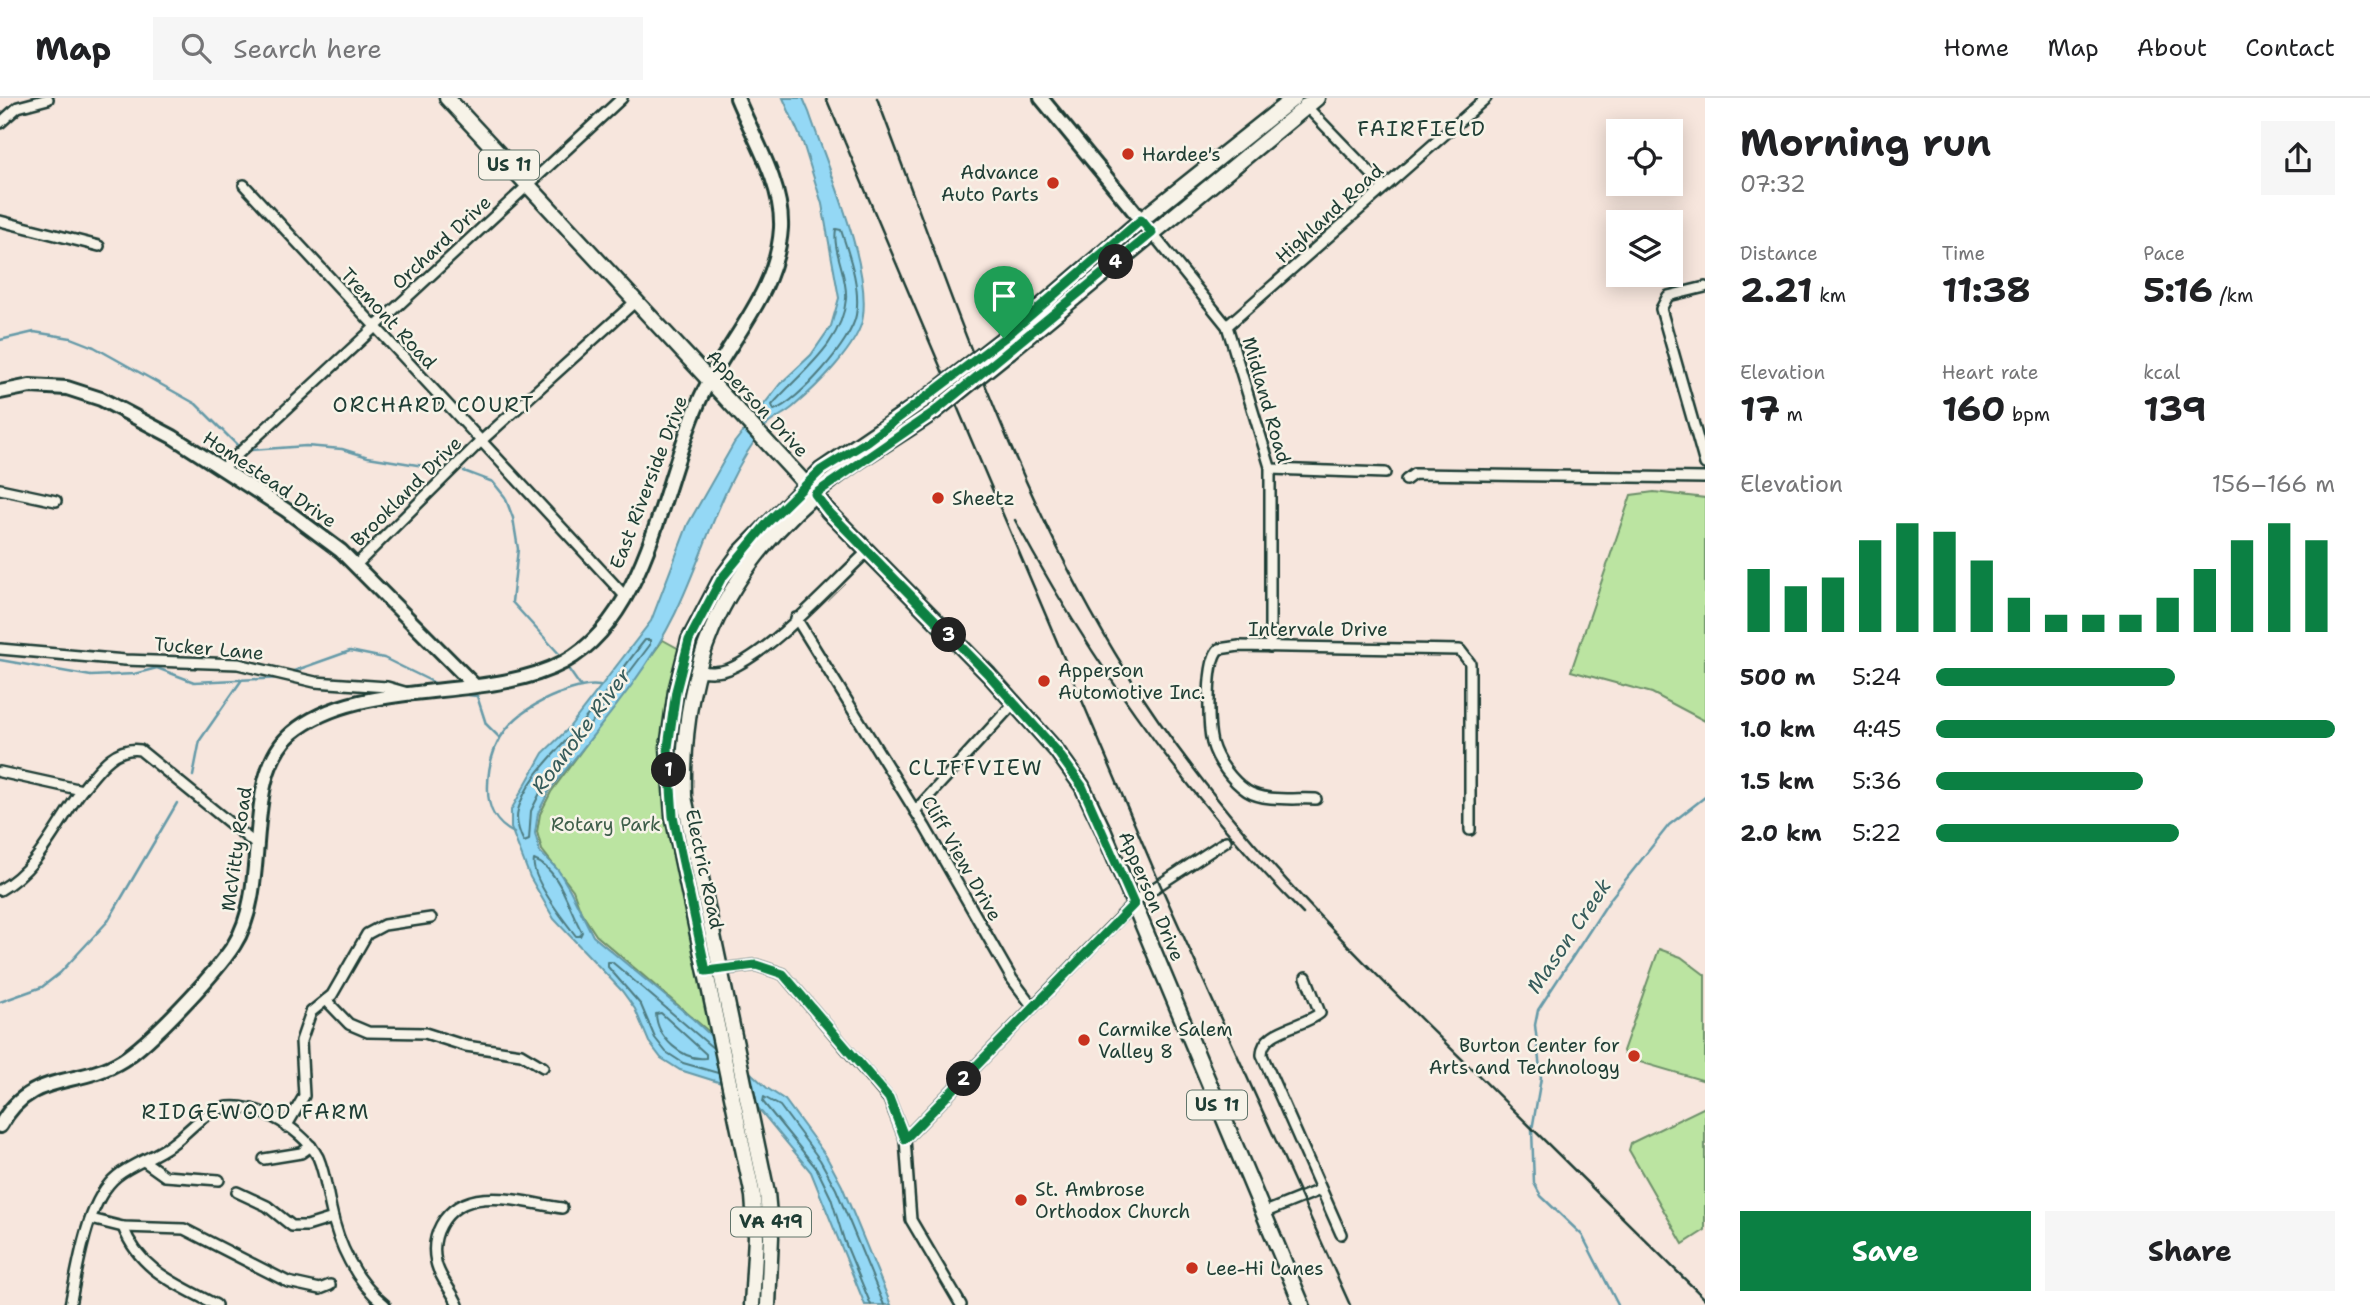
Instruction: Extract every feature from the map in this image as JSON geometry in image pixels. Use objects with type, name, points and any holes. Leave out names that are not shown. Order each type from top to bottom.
[{"type":"main road","name":"Apperson Drive","points":[[447,98],[731,402],[828,511],[1014,703],[1056,750],[1082,786],[1302,1305]]},
{"type":"main road","name":"VA 419","points":[[1141,220],[1304,100]]},
{"type":"main road","name":"VA 419","points":[[1152,233],[1304,100]]},
{"type":"main road","name":"Electric Road","points":[[768,1305],[770,1215],[757,1140],[721,1008],[706,971],[671,796],[668,747],[676,691],[689,640],[721,579],[768,522],[811,489],[934,412],[1141,220]]},
{"type":"main road","name":"Electric Road","points":[[752,1305],[755,1214],[721,1008],[722,968],[684,797],[683,750],[686,713],[697,671],[724,600],[760,550],[811,489],[821,470],[1007,345],[1152,233]]},
{"type":"street","name":"Orchard Drive","points":[[223,468],[622,98]]},
{"type":"street","name":"East Riverside Drive","points":[[474,685],[526,676],[561,663],[597,636],[625,596],[652,534],[693,417],[711,381],[754,312],[772,268],[781,229],[776,192],[737,98]]},
{"type":"street","points":[[1041,98],[1152,233]]},
{"type":"street","name":"Highland Road","points":[[1227,326],[1486,98]]},
{"type":"street","points":[[0,123],[18,107],[48,99]]},
{"type":"street","points":[[1304,100],[1384,187]]},
{"type":"street","name":"Tremont Road","points":[[243,185],[625,596]]},
{"type":"street","points":[[0,221],[99,246]]},
{"type":"street","name":"Midland Road","points":[[1152,233],[1227,326],[1271,470],[1270,647]]},
{"type":"street","points":[[1705,287],[1668,296],[1661,309],[1705,464]]},
{"type":"street","name":"Brookland Drive","points":[[356,565],[481,441],[636,300]]},
{"type":"street","name":"Homestead Drive","points":[[0,392],[49,386],[85,393],[153,426],[223,468],[286,510],[356,565],[422,636],[474,685]]},
{"type":"street","points":[[1271,470],[1385,473]]},
{"type":"street","points":[[1406,480],[1414,474],[1705,478]]},
{"type":"street","points":[[0,489],[56,501]]},
{"type":"street","points":[[697,671],[730,668],[796,618],[867,552]]},
{"type":"street","name":"Cliff View Drive","points":[[796,618],[915,811],[1012,979],[1033,1007]]},
{"type":"street","name":"Intervale Drive","points":[[1316,799],[1258,796],[1247,791],[1232,778],[1212,743],[1213,656],[1224,647],[1453,647],[1465,653],[1470,663],[1469,830]]},
{"type":"street","name":"Tucker Lane","points":[[0,649],[125,660],[238,664],[315,682],[387,687],[413,695]]},
{"type":"street","name":"McVitty Road","points":[[0,1126],[14,1104],[33,1089],[99,1072],[131,1055],[226,956],[247,917],[270,765],[290,735],[314,719],[341,708],[474,685]]},
{"type":"street","points":[[915,811],[1014,703]]},
{"type":"street","points":[[0,890],[33,864],[82,790],[113,756],[126,750],[140,750],[258,846]]},
{"type":"street","points":[[0,772],[82,790]]},
{"type":"street","points":[[905,1139],[1143,894],[1226,841]]},
{"type":"street","points":[[286,1127],[304,1096],[303,1030],[310,1012],[326,1000],[367,934],[384,925],[432,918]]},
{"type":"street","points":[[706,971],[756,965],[783,974],[889,1098],[905,1139],[911,1220],[961,1305]]},
{"type":"street","points":[[1306,977],[1320,1013],[1270,1037],[1261,1049],[1341,1234]]},
{"type":"street","points":[[326,1000],[349,1024],[368,1032],[425,1033],[466,1046],[521,1054],[544,1067]]},
{"type":"street","points":[[70,1305],[91,1219],[108,1184],[169,1147],[203,1117],[228,1107],[257,1110],[311,1146],[321,1165],[332,1218],[351,1262],[372,1293],[385,1305]]},
{"type":"street","points":[[264,1159],[300,1153],[311,1146]]},
{"type":"street","points":[[144,1161],[165,1176],[219,1180]]},
{"type":"street","points":[[1263,1213],[1320,1190]]},
{"type":"street","points":[[237,1192],[267,1206],[292,1226],[307,1226],[332,1218]]},
{"type":"street","points":[[458,1305],[438,1269],[435,1252],[438,1233],[454,1210],[467,1202],[486,1198],[562,1208]]},
{"type":"street","points":[[91,1219],[123,1227],[184,1229],[297,1286],[320,1289],[330,1285]]},
{"type":"street","points":[[123,1227],[134,1250],[152,1270],[216,1305]]},
{"type":"green space","points":[[1654,492],[1705,498],[1705,721],[1652,693],[1571,671],[1631,495]]},
{"type":"green space","name":"Rotary Park","points":[[663,640],[681,650],[664,731],[714,1036],[596,935],[581,912],[573,890],[542,850],[537,832],[540,814],[551,792]]},
{"type":"green space","points":[[1659,949],[1681,957],[1705,975],[1705,1081],[1626,1058],[1623,1051]]},
{"type":"green space","points":[[1705,1107],[1705,1230],[1683,1244],[1629,1150],[1631,1143]]},
{"type":"water","name":"Roanoke River","points":[[783,98],[803,98],[845,214],[860,269],[863,316],[860,327],[845,353],[824,378],[793,407],[767,425],[749,450],[724,495],[686,591],[662,638],[616,706],[549,791],[538,813],[535,833],[540,852],[558,870],[593,936],[693,1019],[767,1088],[785,1100],[826,1156],[842,1186],[891,1305],[865,1305],[811,1172],[754,1103],[731,1086],[680,1070],[661,1058],[649,1042],[635,1009],[622,991],[554,919],[530,877],[511,828],[511,810],[543,753],[567,730],[651,621],[688,524],[734,443],[780,384],[811,355],[831,326],[839,298],[822,204],[803,143]]},
{"type":"waterway","points":[[0,340],[34,332],[71,338],[94,347],[196,404],[238,446]]},
{"type":"waterway","points":[[251,450],[306,446],[342,449],[368,457],[442,469]]},
{"type":"waterway","points":[[464,471],[493,482],[505,497],[513,518],[518,549],[512,602],[561,656]]},
{"type":"waterway","points":[[291,672],[350,651],[384,658],[437,684]]},
{"type":"waterway","points":[[0,660],[91,676],[134,674],[157,668],[194,682],[283,678]]},
{"type":"waterway","points":[[567,667],[581,687]]},
{"type":"waterway","points":[[193,776],[200,740],[241,681]]},
{"type":"waterway","name":"Roanoke River","points":[[514,833],[493,814],[489,800],[490,768],[499,740],[517,718],[543,701],[579,687],[600,686]]},
{"type":"waterway","points":[[458,694],[477,696],[486,724],[499,737]]},
{"type":"waterway","name":"Mason Creek","points":[[1618,1305],[1582,1235],[1541,1196],[1534,1183],[1532,1130],[1541,1078],[1535,1025],[1538,1010],[1611,898],[1669,825],[1705,797]]},
{"type":"waterway","points":[[0,1002],[42,987],[60,973],[108,921],[177,803]]},
{"type":"railway","points":[[826,98],[1160,884],[1350,1305]]},
{"type":"railway","points":[[877,98],[959,318],[1018,463],[1086,604],[1163,726],[1243,831],[1331,928],[1705,1299]]},
{"type":"railway","points":[[1015,520],[1077,626],[1145,728],[1220,823],[1303,914]]},
{"type":"place","name":"Hardee's","points":[[1128,154]]},
{"type":"place","name":"Advance Auto Parts","points":[[1053,183]]},
{"type":"place","name":"Sheetz","points":[[938,498]]},
{"type":"place","name":"Apperson Automotive Inc.","points":[[1044,681]]},
{"type":"place","name":"Carmike Salem Valley 8","points":[[1084,1040]]},
{"type":"place","name":"Burton Center for Arts and Technology","points":[[1634,1056]]},
{"type":"place","name":"St. Ambrose Orthodox Church","points":[[1021,1200]]},
{"type":"place","name":"Lee-Hi Lanes","points":[[1192,1268]]},
{"type":"district","name":"FAIRFIELD","points":[[1422,129]]},
{"type":"district","name":"ORCHARD COURT","points":[[434,405]]},
{"type":"district","name":"CLIFFVIEW","points":[[976,768]]},
{"type":"district","name":"RIDGEWOOD FARM","points":[[256,1112]]},
{"type":"route","points":[[1141,220],[1152,233],[934,412],[815,494],[867,552],[989,675],[1056,750],[1082,786],[1134,904],[905,1139],[889,1098],[783,974],[756,965],[706,971],[673,816],[668,747],[673,705],[689,640],[721,579],[740,553],[821,470],[868,441],[1004,338],[1141,220]]}]
